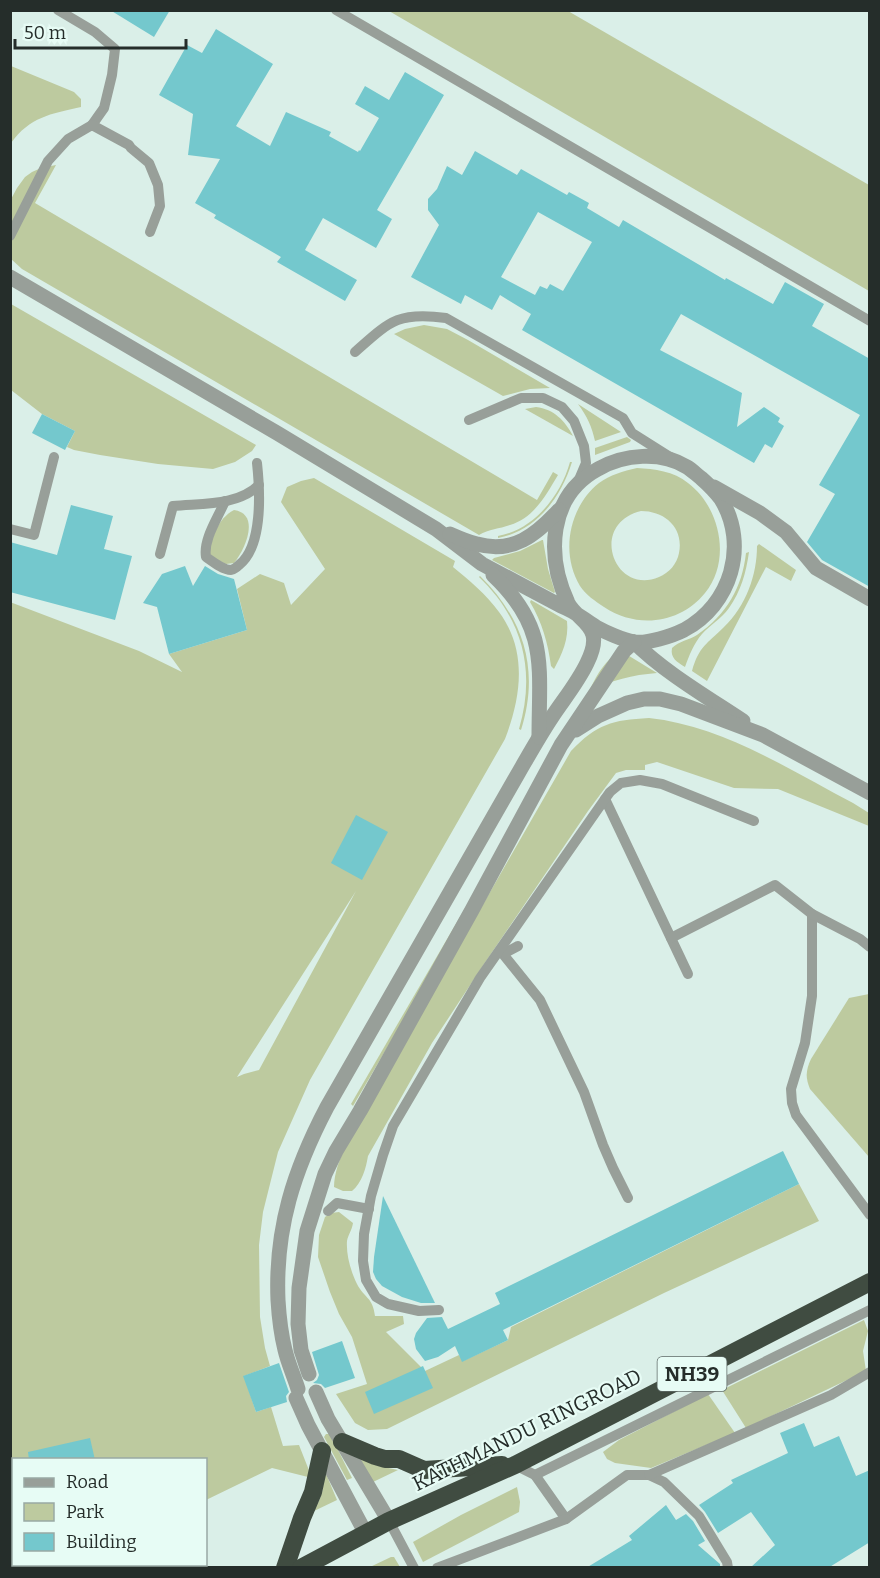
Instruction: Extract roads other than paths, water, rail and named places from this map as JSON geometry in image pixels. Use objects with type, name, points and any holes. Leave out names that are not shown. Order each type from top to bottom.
[{"type":"highway","name":"KATHMANDU RINGROAD","points":[[301,1568],[389,1521],[515,1465],[870,1282]]},
{"type":"highway","points":[[342,1442],[375,1456],[399,1459],[424,1470],[515,1465]]},
{"type":"highway","points":[[285,1568],[313,1492],[322,1451]]},
{"type":"street","points":[[10,277],[436,529],[482,564],[514,597],[525,612],[537,645],[540,667],[539,737]]},
{"type":"street","points":[[309,1374],[301,1350],[298,1288],[307,1230],[325,1174],[336,1151],[467,920],[561,745],[624,651],[633,642],[659,639],[678,633],[692,626],[715,605],[729,580],[735,549],[734,532],[729,516],[713,488],[687,467],[658,457],[625,458],[596,470],[576,485],[546,524],[519,542],[491,547],[436,529]]},
{"type":"street","points":[[709,484],[760,513],[786,532],[816,568],[870,599]]},
{"type":"street","points":[[366,1534],[308,1425],[285,1350],[279,1321],[278,1280],[284,1214],[300,1164],[327,1107],[539,737],[589,659],[594,640],[593,631],[572,610],[558,572],[554,541],[561,507]]},
{"type":"street","points":[[482,564],[572,610],[599,628],[633,642],[669,670],[763,735],[870,793]]},
{"type":"street","points":[[561,745],[574,732],[598,716],[627,703],[644,699],[660,699],[681,704],[763,735]]},
{"type":"street","points":[[316,1392],[328,1419],[389,1521]]},
{"type":"lane","points":[[10,236],[48,161],[68,138],[92,125],[104,108],[112,75],[115,50],[95,32],[58,10]]},
{"type":"lane","points":[[336,10],[870,321]]},
{"type":"lane","points":[[92,125],[129,145],[149,163],[158,185],[160,206],[150,232]]},
{"type":"lane","points":[[355,352],[386,325],[403,317],[426,315],[446,318],[623,418],[632,433],[687,467]]},
{"type":"lane","points":[[469,420],[521,398],[543,398],[562,407],[574,421],[586,457],[586,463],[576,485]]},
{"type":"lane","points":[[10,529],[34,535],[54,457]]},
{"type":"lane","points":[[225,501],[205,550],[206,557],[229,570],[236,568],[246,560],[254,541],[258,513],[257,463]]},
{"type":"lane","points":[[160,554],[173,506],[242,497],[259,485]]},
{"type":"lane","points":[[439,1310],[405,1309],[388,1304],[376,1297],[366,1280],[363,1261],[364,1234],[380,1165],[393,1126],[480,978],[604,799],[621,783],[640,780],[662,784],[754,821]]},
{"type":"lane","points":[[604,799],[688,974]]},
{"type":"lane","points":[[671,938],[776,885],[812,914],[860,939],[870,947]]},
{"type":"lane","points":[[812,914],[812,996],[805,1043],[791,1089],[792,1103],[796,1115],[870,1215]]},
{"type":"lane","points":[[518,946],[503,954],[540,1000],[584,1092],[603,1145],[628,1198]]},
{"type":"lane","points":[[328,1211],[338,1203],[369,1209]]},
{"type":"lane","points":[[535,1475],[870,1310]]},
{"type":"lane","points":[[444,1566],[566,1519],[627,1475],[649,1475],[831,1395],[870,1372]]},
{"type":"lane","points":[[515,1465],[535,1475],[566,1519]]},
{"type":"lane","points":[[649,1475],[664,1482],[699,1516],[727,1562],[728,1568]]},
{"type":"lane","points":[[389,1521],[414,1568]]}]
